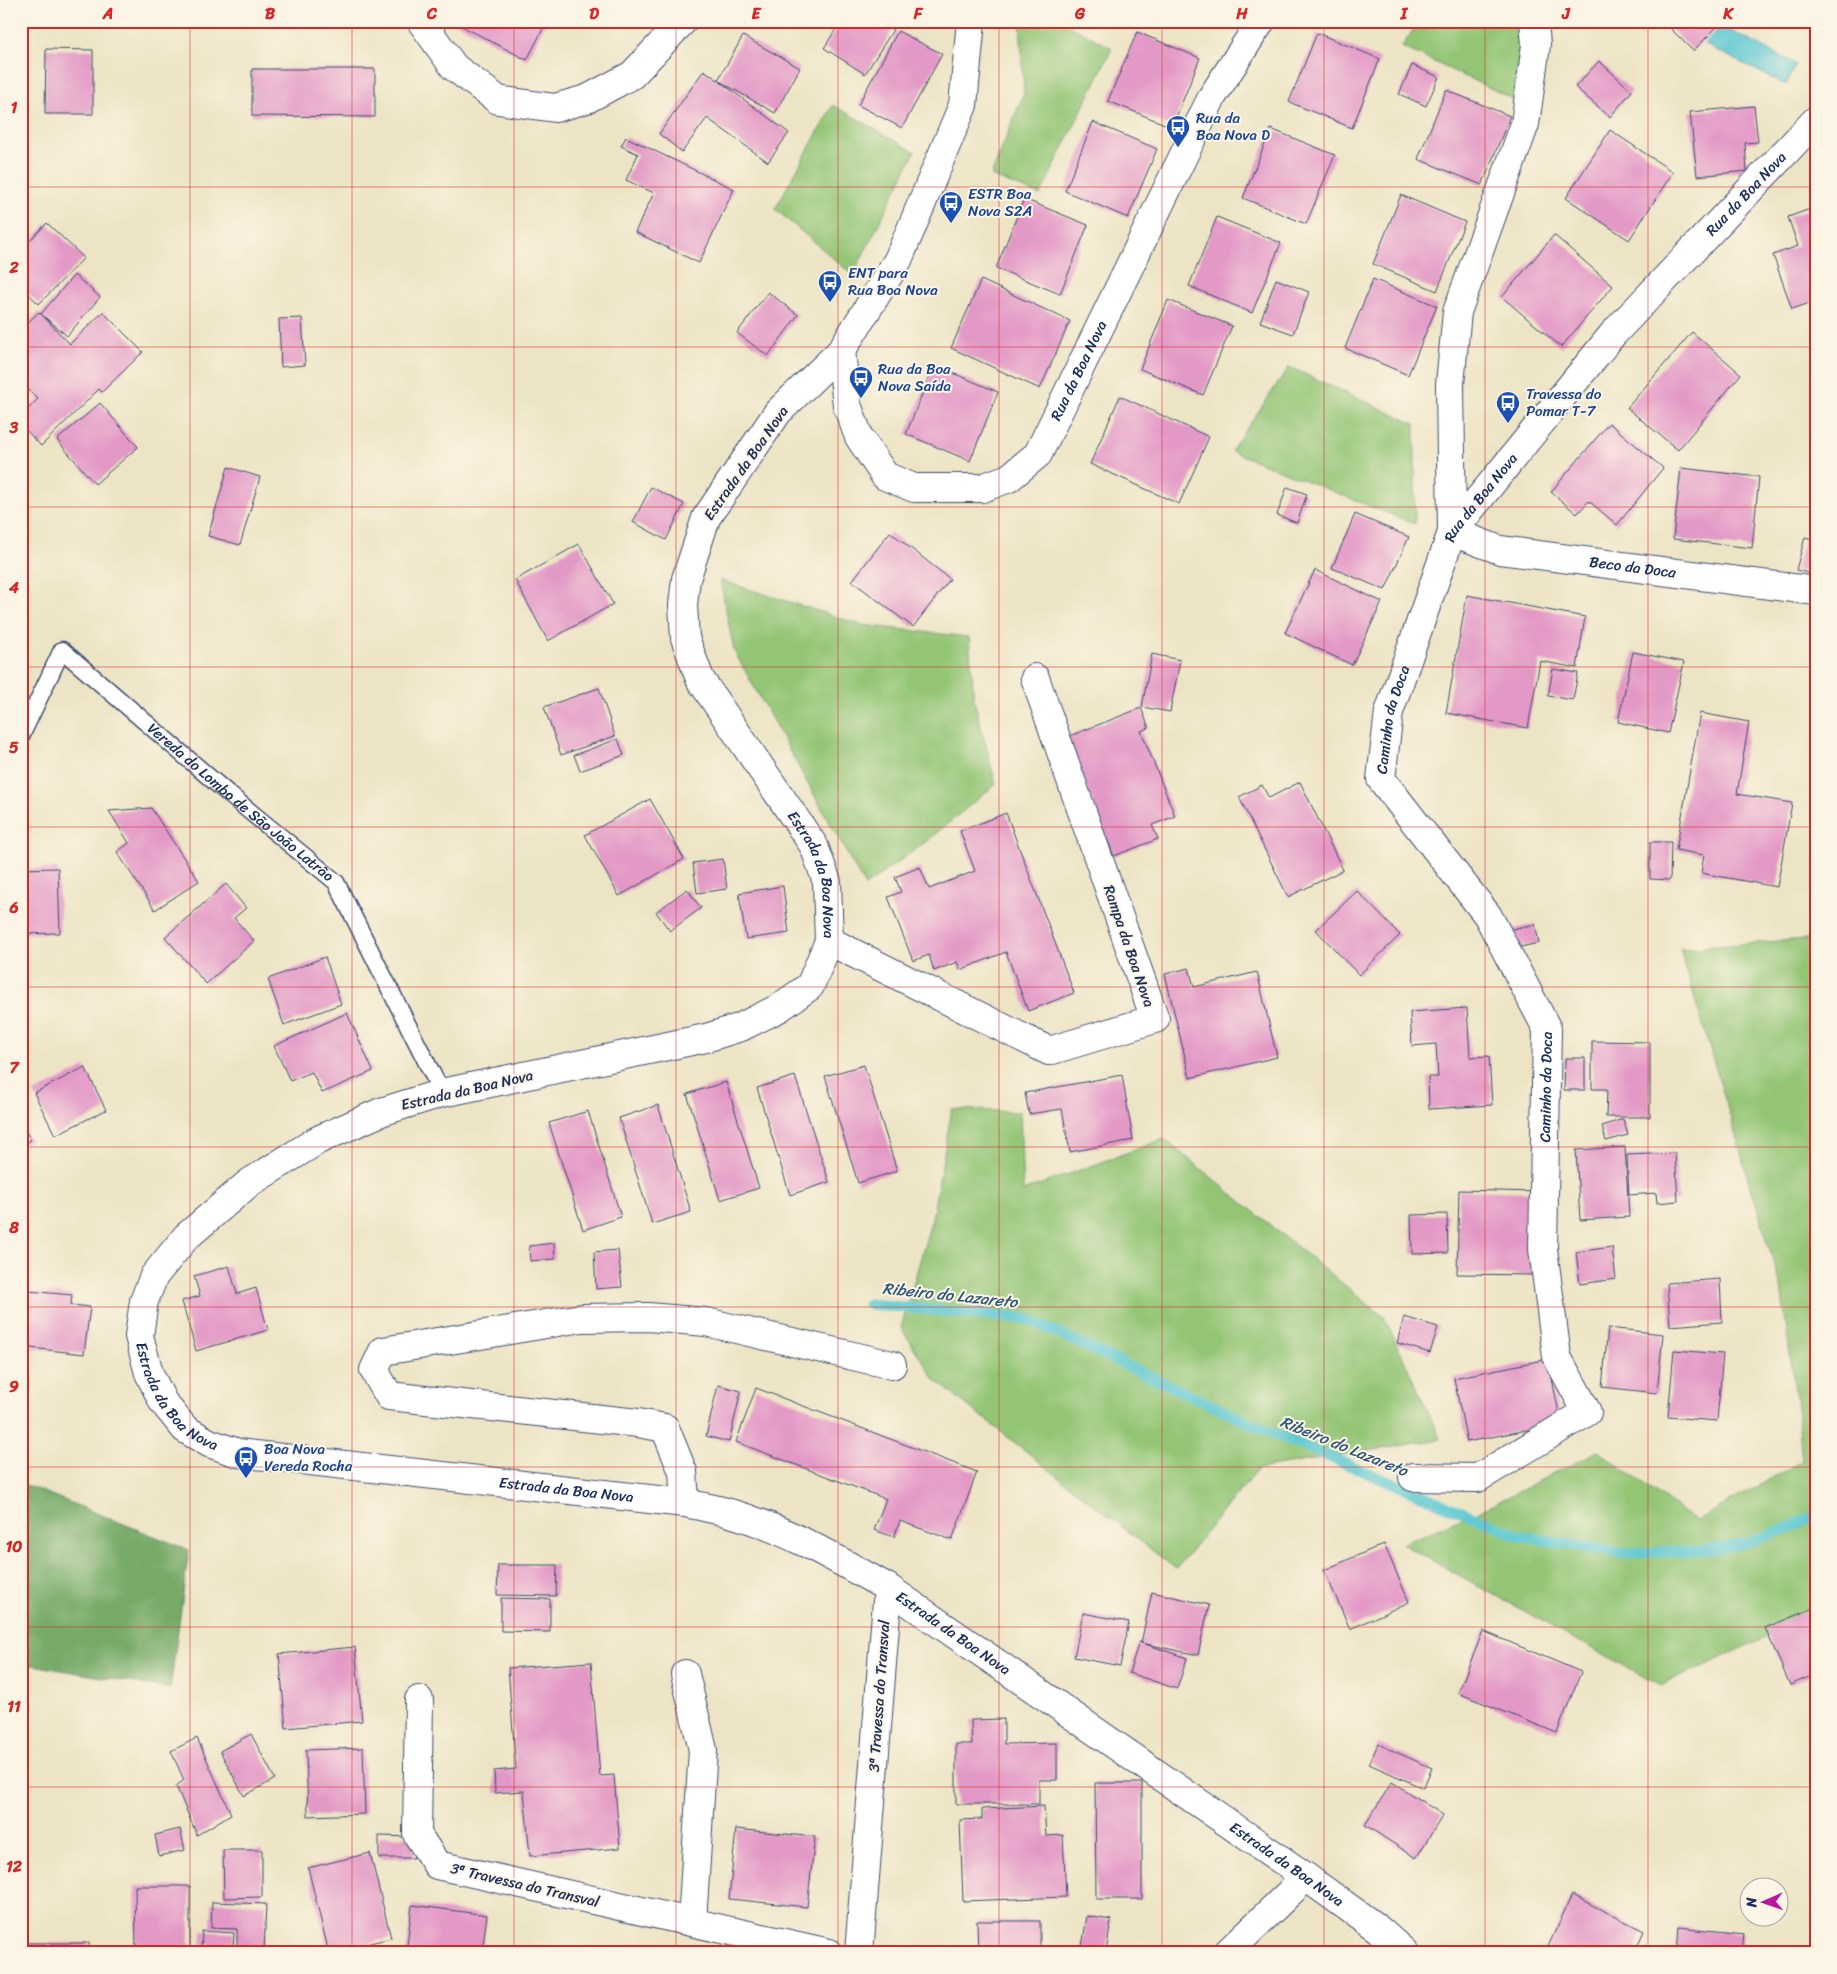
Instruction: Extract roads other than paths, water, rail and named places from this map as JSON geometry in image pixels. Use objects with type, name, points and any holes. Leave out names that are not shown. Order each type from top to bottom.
[{"type":"street","points":[[421,21],[454,67],[498,100],[555,108],[587,99],[632,75],[683,21]]},
{"type":"street","name":"Estrada da Boa Nova","points":[[971,21],[963,105],[898,260],[841,350],[778,412],[706,518],[686,579],[683,605],[684,638],[700,679],[814,846],[827,882],[829,941],[810,986],[778,1008],[741,1027],[706,1038],[442,1093],[381,1112],[318,1140],[250,1183],[186,1236],[154,1276],[144,1301],[139,1336],[149,1373],[163,1402],[185,1429],[209,1443],[238,1453],[685,1503],[730,1513],[776,1529],[824,1552],[888,1588],[1306,1877],[1378,1929],[1405,1953]]},
{"type":"street","name":"Rua da Boa Nova","points":[[841,350],[847,405],[859,437],[884,476],[914,488],[982,488],[1009,478],[1038,454],[1212,97],[1261,21]]},
{"type":"street","name":"Rua da Boa Nova","points":[[1452,532],[1450,384],[1457,312],[1525,124],[1536,45],[1534,21]]},
{"type":"street","name":"Rua da Boa Nova","points":[[1452,532],[1613,334],[1816,120]]},
{"type":"street","name":"Beco da Doca","points":[[1452,532],[1500,550],[1816,591]]},
{"type":"street","name":"Caminho da Doca","points":[[1413,1477],[1478,1478],[1587,1412],[1557,1357],[1543,1250],[1547,1029],[1488,916],[1381,779],[1389,712],[1452,532]]},
{"type":"street","name":"Rampa da Boa Nova","points":[[829,941],[1049,1050],[1155,1019],[1035,678]]},
{"type":"street","points":[[685,1503],[683,1472],[665,1428],[638,1423],[389,1396],[374,1370],[383,1351],[582,1318],[648,1317],[706,1322],[892,1365]]},
{"type":"street","name":"3ª Travessa do Transval","points":[[859,1953],[888,1588]]},
{"type":"street","points":[[685,1674],[703,1750],[692,1922]]},
{"type":"street","name":"3ª Travessa do Transval","points":[[419,1700],[417,1834],[437,1865],[829,1953]]},
{"type":"street","points":[[1227,1953],[1306,1877]]},
{"type":"lane","name":"Vereda do Lombo de São João Latrão","points":[[21,736],[62,650],[231,796],[336,882],[442,1093]]},
{"type":"water","points":[[1721,26],[1796,64],[1786,85],[1704,44]]},
{"type":"waterway","name":"Ribeiro do Lazareto","points":[[869,1304],[1027,1319],[1269,1432],[1520,1536],[1619,1553],[1686,1552],[1746,1544],[1816,1516]]},
{"type":"place","name":"Rua da Boa Nova D","points":[[1178,148]]},
{"type":"place","name":"ESTR Boa Nova S2A","points":[[951,224]]},
{"type":"place","name":"ENT para Rua Boa Nova","points":[[830,303]]},
{"type":"place","name":"Rua da Boa Nova Saída","points":[[861,399]]},
{"type":"place","name":"Travessa do Pomar T-7","points":[[1508,424]]},
{"type":"place","name":"Boa Nova Vereda Rocha","points":[[246,1479]]}]
